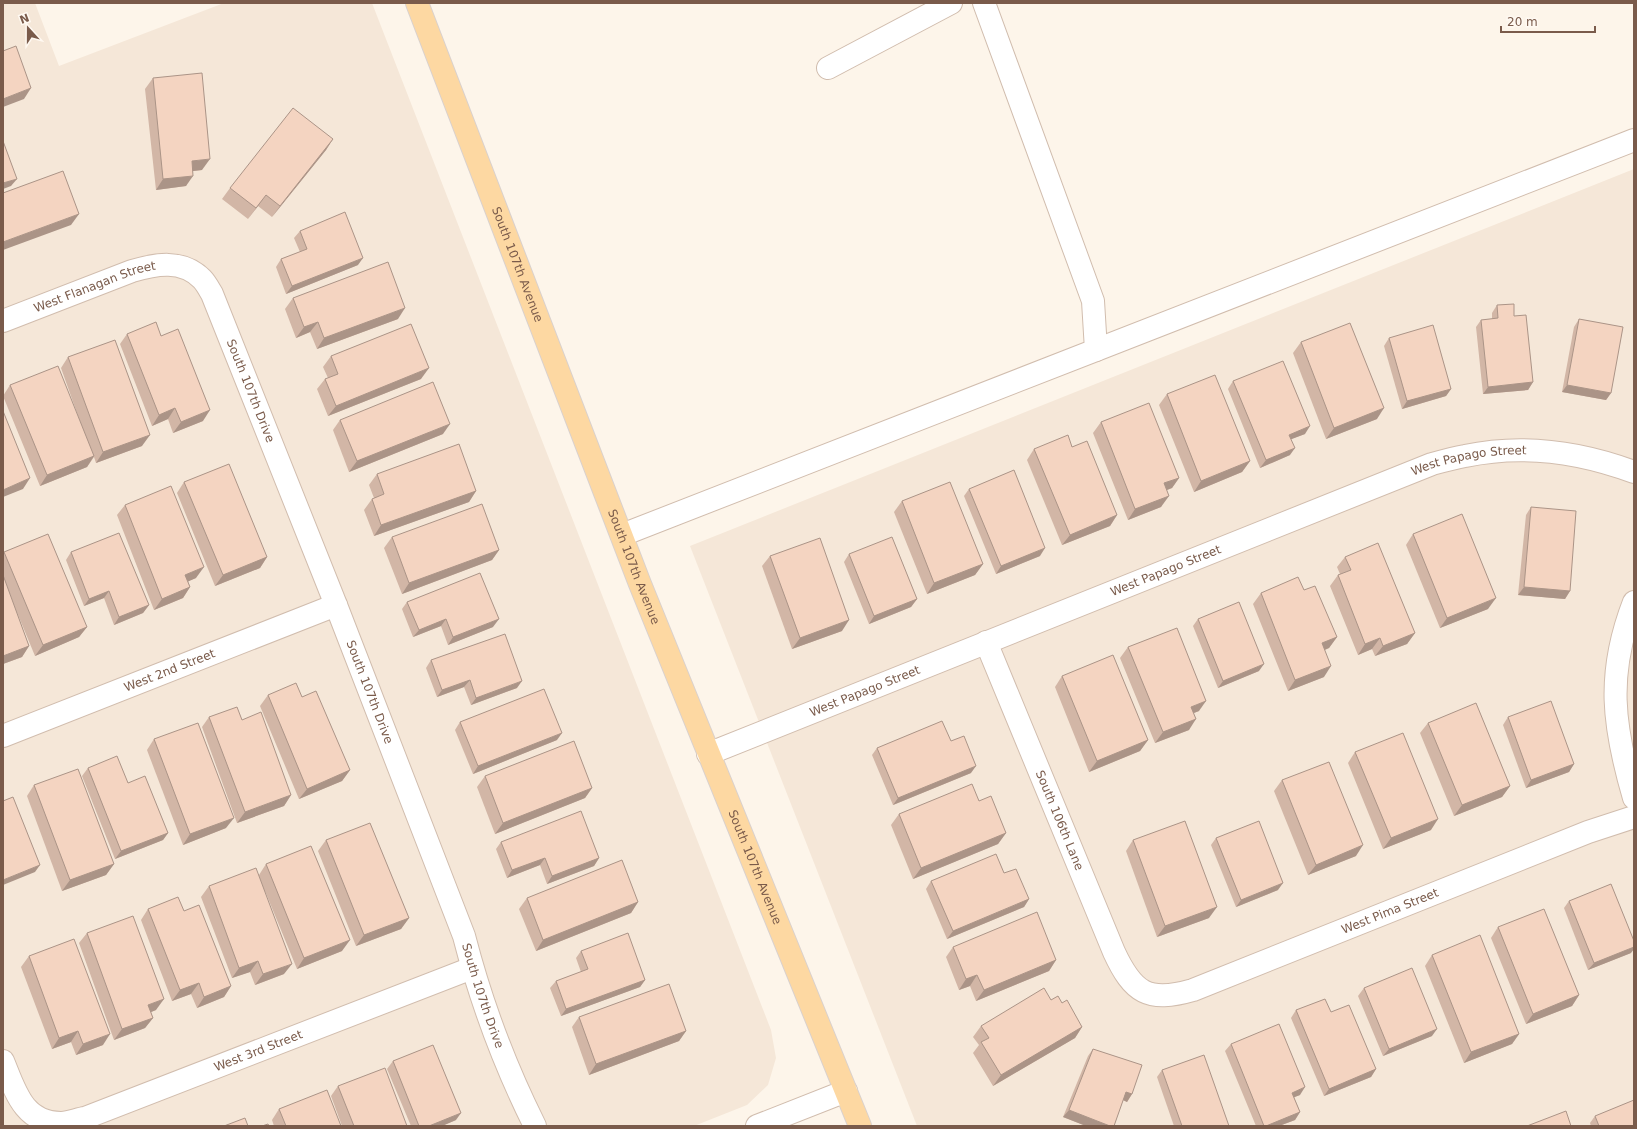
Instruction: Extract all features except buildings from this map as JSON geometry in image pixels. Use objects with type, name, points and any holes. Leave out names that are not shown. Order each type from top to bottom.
[{"type":"main road","name":"South 107th Avenue","points":[[417,3],[708,754],[860,1126]]},
{"type":"street","points":[[828,68],[951,3]]},
{"type":"street","points":[[984,3],[1093,301],[1096,350]]},
{"type":"street","points":[[622,535],[1634,140]]},
{"type":"street","name":"West Flanagan Street","points":[[3,321],[132,271],[151,266],[171,264],[188,268]]},
{"type":"street","name":"South 107th Drive","points":[[188,268],[202,279],[221,311],[464,936],[478,988],[506,1061],[522,1100],[535,1126]]},
{"type":"street","name":"West Papago Street","points":[[708,754],[1432,464],[1464,456],[1496,451],[1529,450],[1596,460],[1634,472]]},
{"type":"street","points":[[1634,602],[1625,625],[1618,655],[1615,683],[1616,715],[1621,749],[1634,798]]},
{"type":"street","name":"West 2nd Street","points":[[3,736],[336,605]]},
{"type":"street","name":"South 106th Lane","points":[[986,642],[1114,952],[1121,967],[1131,981],[1144,992]]},
{"type":"street","name":"West Pima Street","points":[[1144,992],[1161,996],[1178,995],[1193,990],[1588,832],[1634,817]]},
{"type":"street","name":"West 3rd Street","points":[[3,1061],[15,1091],[26,1109],[42,1121],[62,1123],[85,1118],[472,968]]},
{"type":"street","points":[[757,1126],[846,1091]]},
{"type":"shaded area","points":[[3,3],[35,3],[59,66],[224,3],[372,3],[771,1030],[776,1058],[768,1085],[747,1105],[694,1126],[3,1126]]},
{"type":"shaded area","points":[[1634,169],[1634,1126],[917,1126],[690,546]]}]
